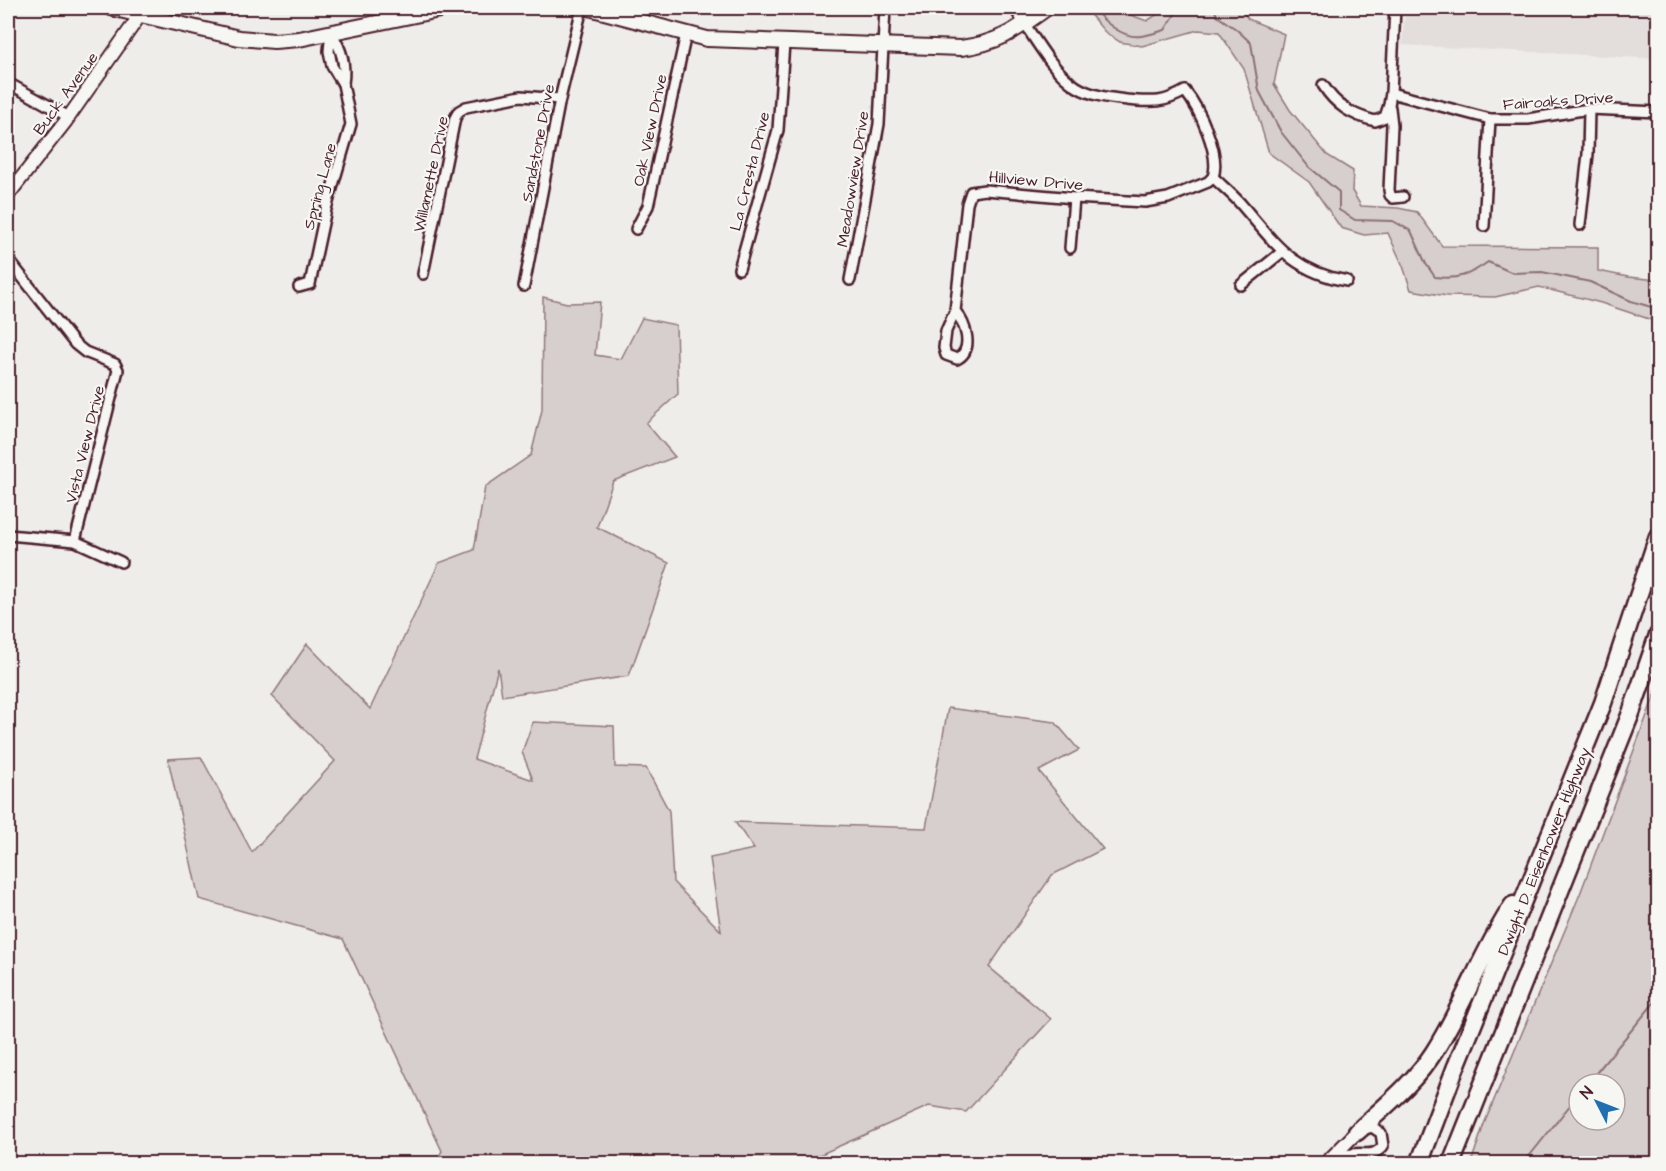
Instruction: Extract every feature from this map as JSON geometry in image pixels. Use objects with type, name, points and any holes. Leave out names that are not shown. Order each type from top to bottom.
[{"type":"highway","name":"Dwight D. Eisenhower Highway","points":[[1419,1164],[1603,704],[1659,536]]},
{"type":"highway","name":"Dwight D. Eisenhower Highway","points":[[1451,1164],[1631,713],[1659,635]]},
{"type":"highway","points":[[1357,1132],[1399,1093],[1434,1054],[1502,923],[1533,875]]},
{"type":"main road","points":[[111,8],[142,12],[225,36],[282,41],[444,8]]},
{"type":"main road","points":[[590,8],[717,40],[961,48],[994,41],[1047,8]]},
{"type":"street","name":"Sandstone Drive","points":[[524,286],[560,99],[582,8]]},
{"type":"street","name":"Meadowview Drive","points":[[850,280],[879,124],[885,8]]},
{"type":"street","points":[[1014,8],[1054,66],[1077,87],[1108,98],[1159,102],[1185,91],[1195,103],[1213,152],[1216,170],[1213,177],[1240,202],[1282,252],[1310,270],[1347,281]]},
{"type":"street","points":[[1323,85],[1338,104],[1348,112],[1375,121],[1385,117],[1391,93],[1395,8]]},
{"type":"street","name":"Buck Avenue","points":[[8,195],[69,117],[142,12]]},
{"type":"street","name":"Spring Lane","points":[[299,287],[310,284],[313,276],[326,209],[351,124],[343,84],[332,66],[329,51],[331,32]]},
{"type":"street","name":"Oak View Drive","points":[[636,230],[648,206],[686,34]]},
{"type":"street","name":"La Cresta Drive","points":[[739,269],[778,130],[784,43]]},
{"type":"street","points":[[8,83],[69,117]]},
{"type":"street","name":"Fairoaks Drive","points":[[1391,93],[1490,119],[1521,120],[1589,110],[1659,112]]},
{"type":"street","name":"Willamette Drive","points":[[423,274],[455,118],[459,111],[466,107],[520,96],[560,99]]},
{"type":"street","points":[[1389,105],[1392,125],[1389,190],[1390,195],[1394,198],[1403,197]]},
{"type":"street","points":[[1580,225],[1588,154],[1589,110]]},
{"type":"street","points":[[1484,226],[1490,119]]},
{"type":"street","name":"Hillview Drive","points":[[955,311],[967,204],[971,192],[985,190],[1144,202],[1168,198],[1208,182],[1213,177]]},
{"type":"street","points":[[1070,248],[1074,198]]},
{"type":"street","points":[[1241,285],[1282,252]]},
{"type":"street","name":"Vista View Drive","points":[[8,259],[75,344],[85,352],[115,364],[118,370],[75,541]]},
{"type":"street","points":[[955,311],[963,321],[966,331],[965,351],[957,359],[946,355],[944,348],[946,332],[955,311]]},
{"type":"street","points":[[8,535],[75,541],[121,562]]},
{"type":"street","points":[[1325,1164],[1357,1132],[1372,1127],[1378,1129],[1383,1138],[1383,1146],[1378,1152],[1372,1155],[1352,1154],[1330,1164]]},
{"type":"shaded area","points":[[1091,8],[1121,8],[1125,13],[1147,21],[1167,8],[1241,8],[1248,19],[1284,34],[1274,84],[1290,110],[1327,155],[1353,171],[1352,191],[1361,206],[1398,208],[1417,212],[1442,246],[1598,247],[1598,271],[1658,280],[1658,324],[1601,303],[1539,287],[1495,297],[1447,296],[1411,290],[1388,233],[1364,235],[1341,228],[1309,182],[1269,153],[1244,69],[1219,32],[1198,30],[1142,46],[1120,42],[1105,32],[1087,11]]},
{"type":"shaded area","points":[[1405,8],[1658,8],[1658,59],[1402,45]]},
{"type":"shaded area","points":[[543,297],[567,303],[600,302],[595,355],[621,359],[642,318],[676,325],[678,394],[646,423],[675,457],[613,481],[597,527],[669,563],[629,676],[502,696],[498,668],[474,759],[533,780],[522,752],[533,722],[614,726],[615,767],[646,768],[669,811],[673,882],[721,931],[710,858],[754,849],[735,822],[926,828],[948,708],[1055,722],[1079,750],[1039,771],[1103,849],[1052,875],[989,967],[1051,1019],[966,1112],[929,1106],[803,1163],[435,1163],[442,1151],[343,939],[199,899],[168,759],[201,757],[252,852],[335,761],[272,696],[307,644],[370,709],[439,563],[474,550],[485,487],[531,455],[542,410]]},
{"type":"shaded area","points":[[1658,686],[1658,1163],[1471,1163],[1484,1124],[1580,894]]},
{"type":"waterway","points":[[1093,8],[1114,28],[1134,36],[1144,36],[1165,30],[1179,8]]},
{"type":"waterway","points":[[1214,8],[1217,16],[1251,43],[1259,91],[1281,132],[1308,166],[1339,192],[1339,210],[1355,220],[1393,221],[1411,231],[1426,264],[1435,277],[1463,276],[1488,262],[1513,273],[1542,272],[1590,282],[1631,301],[1658,309]]},
{"type":"waterway","points":[[1597,1072],[1658,998]]},
{"type":"waterway","points":[[1523,1164],[1567,1109]]}]
